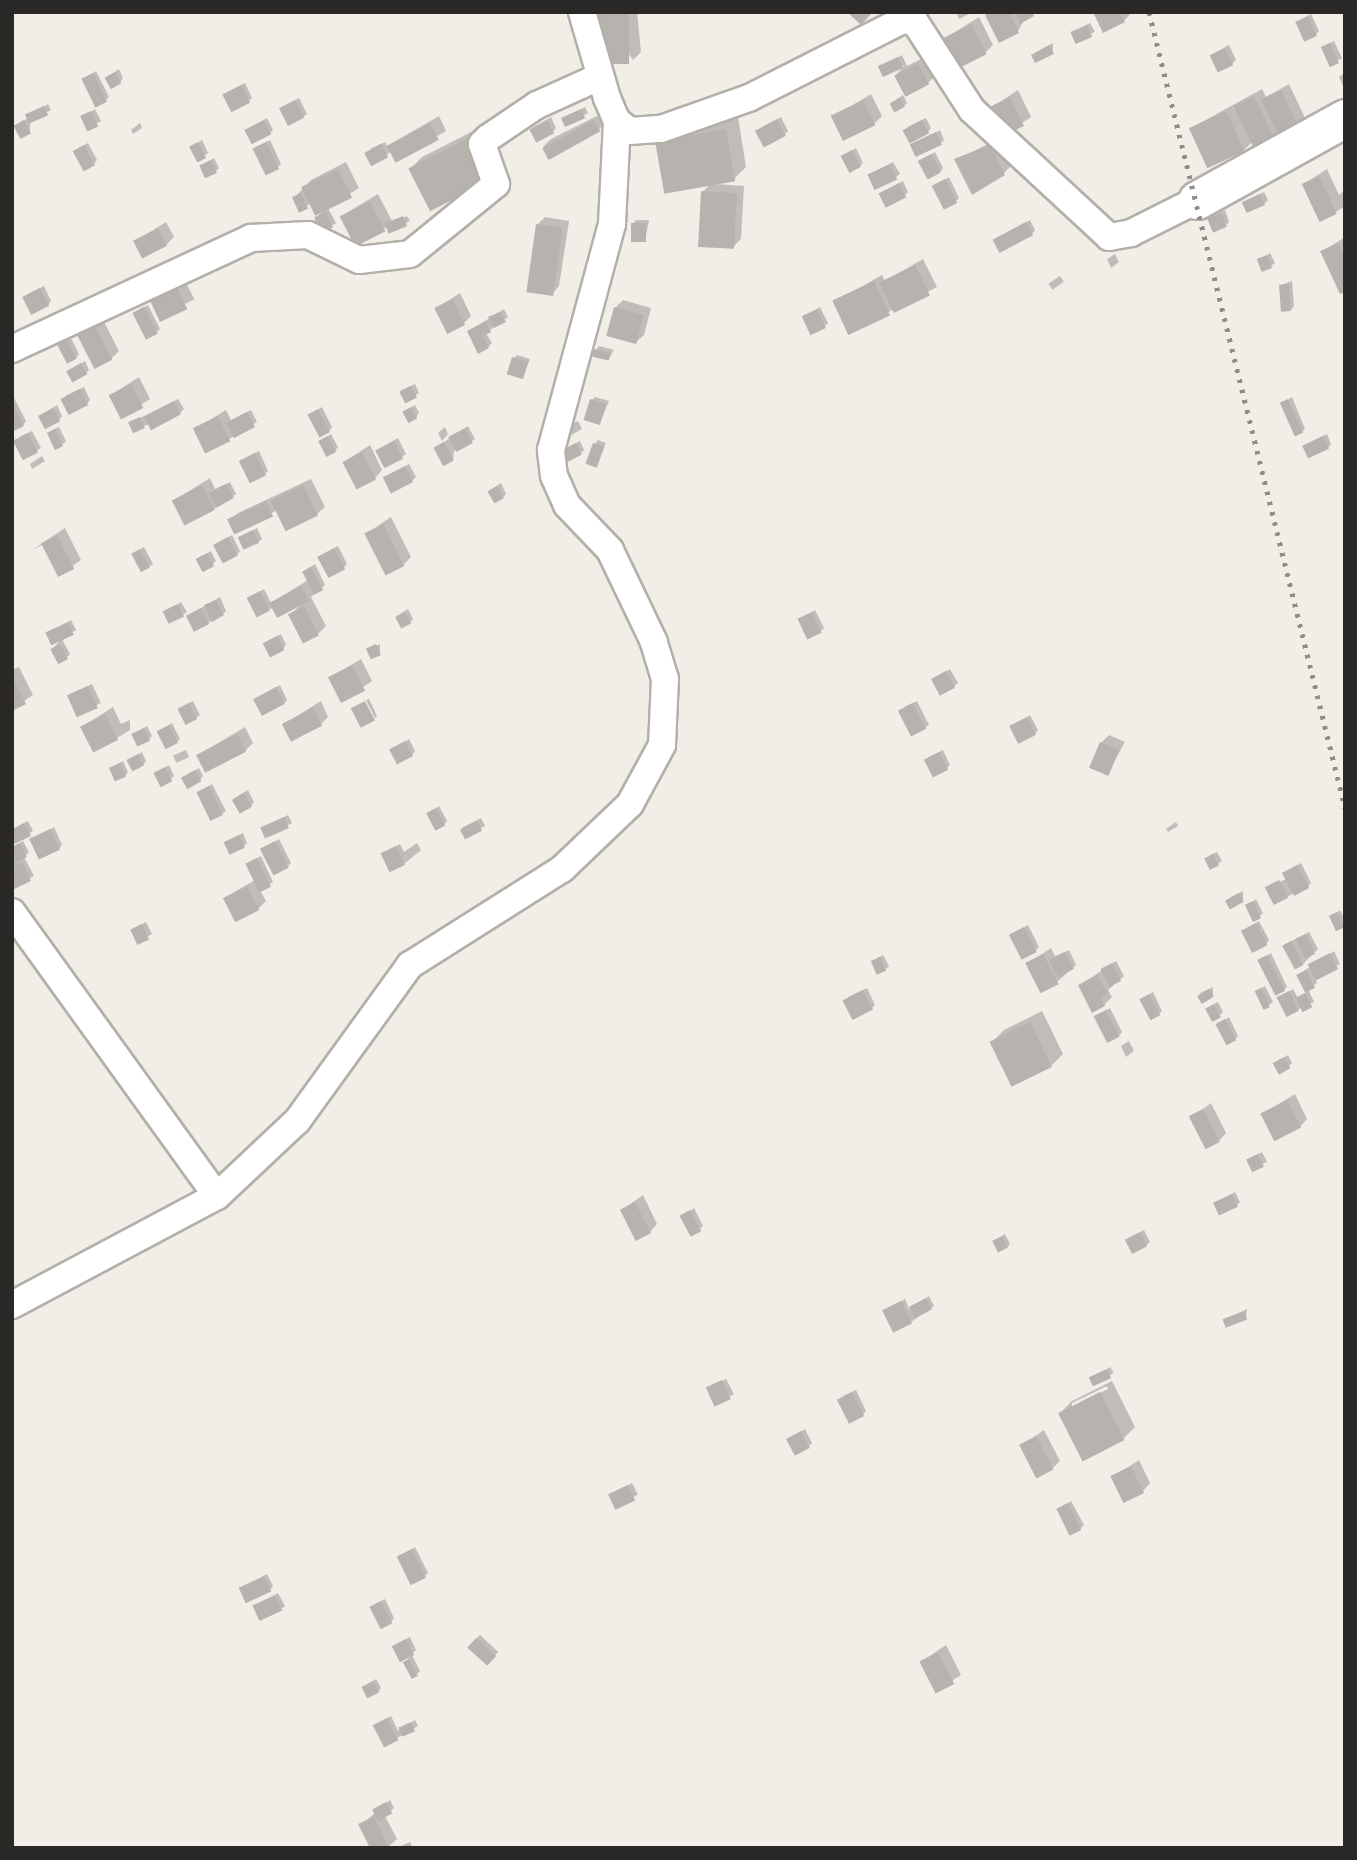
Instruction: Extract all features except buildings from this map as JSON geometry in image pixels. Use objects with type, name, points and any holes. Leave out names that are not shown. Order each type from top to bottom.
[{"type":"street","points":[[12,1305],[217,1196],[297,1121],[410,965],[562,869],[630,804],[662,745],[665,680],[654,642],[610,550],[567,505],[554,476],[551,450],[612,224],[617,121],[599,77],[582,12]]},
{"type":"street","points":[[617,121],[630,131],[661,129],[749,98],[903,20],[915,22],[972,110],[1109,237],[1131,233],[1345,118]]},
{"type":"street","points":[[12,349],[251,238],[308,235],[359,260],[410,254],[496,184],[482,144],[488,138],[537,104],[599,77]]},
{"type":"street","points":[[12,912],[217,1196]]},
{"type":"railway","points":[[1149,12],[1345,808]]}]
